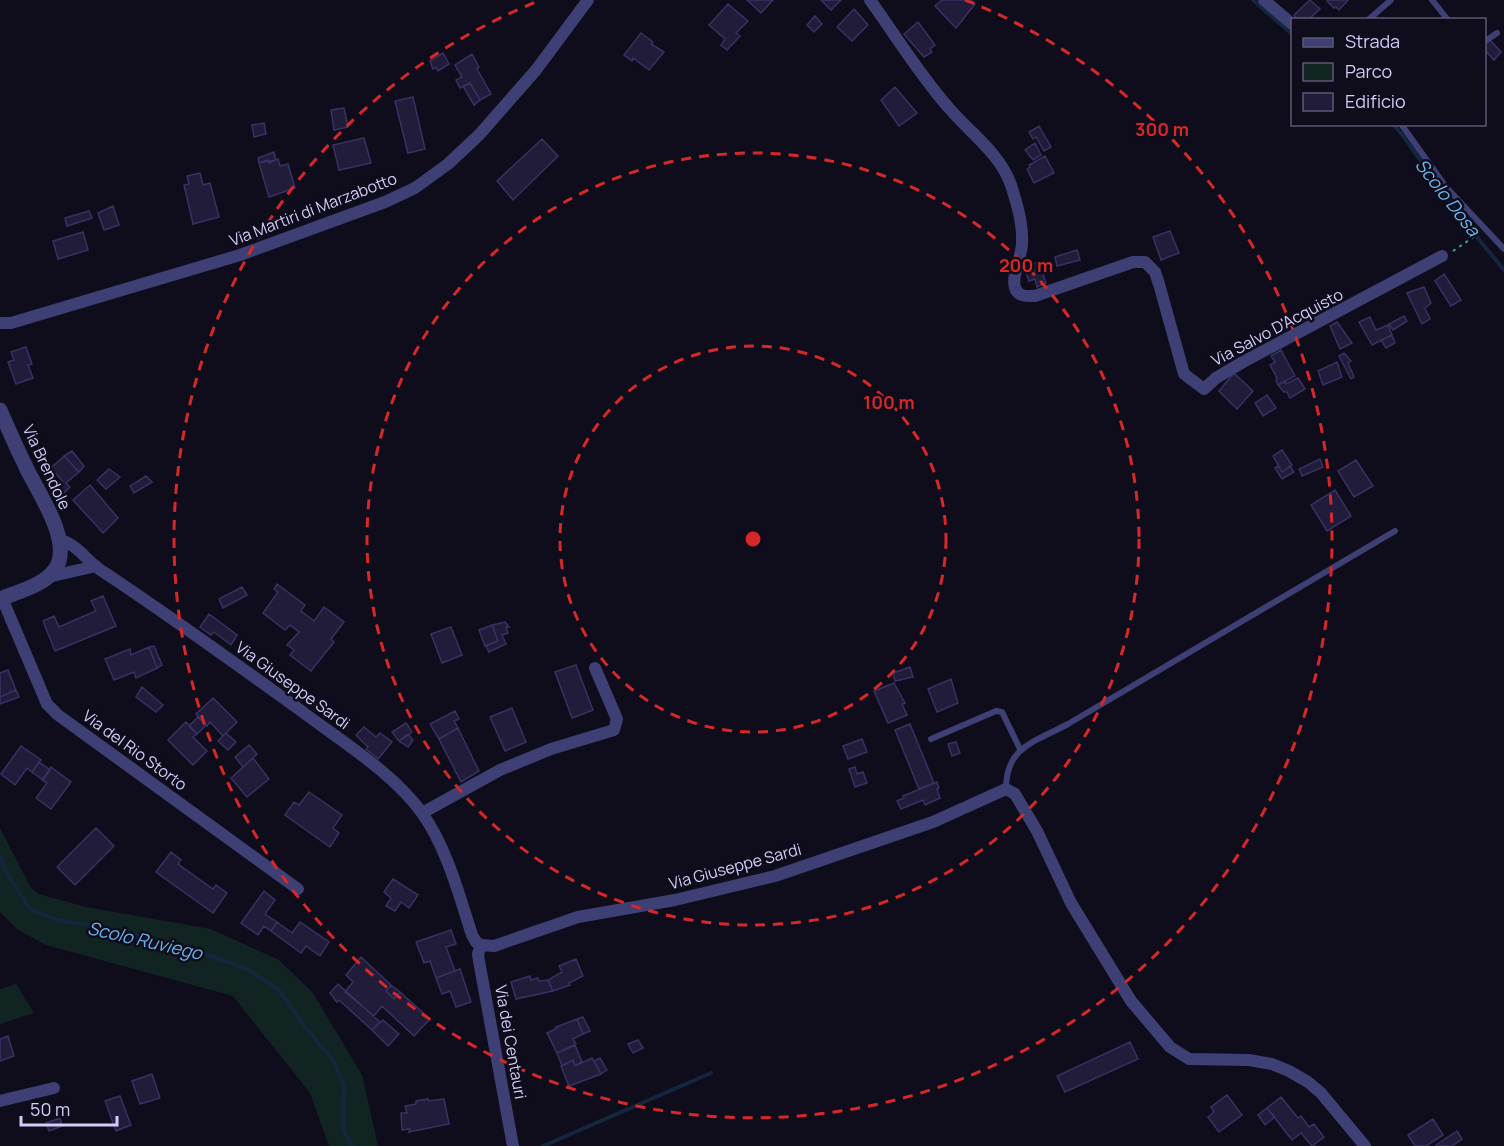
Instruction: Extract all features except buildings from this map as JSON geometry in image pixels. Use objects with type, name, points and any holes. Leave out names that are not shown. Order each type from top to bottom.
[{"type":"street","name":"Via Martiri di Marzabotto","points":[[0,331],[6,323],[240,255],[385,202],[415,188],[448,164],[479,135],[536,70],[588,0]]},
{"type":"street","name":"Via Salvo D'Acquisto","points":[[870,0],[924,78],[998,161],[1010,182],[1021,222],[1022,244],[1015,284],[1018,293],[1023,296],[1035,296],[1133,262],[1145,262],[1155,272],[1184,374],[1204,389],[1216,378],[1244,362],[1442,256]]},
{"type":"street","points":[[1264,0],[1291,22]]},
{"type":"street","name":"Via Brendole","points":[[0,410],[25,466],[42,497],[59,540]]},
{"type":"street","points":[[48,577],[59,561],[59,540]]},
{"type":"street","name":"Via Giuseppe Sardi","points":[[59,540],[69,543],[96,566],[190,630],[373,765],[403,792],[422,813],[448,865],[472,935],[481,945],[502,944],[598,913],[675,900],[775,876],[933,822],[1006,789]]},
{"type":"street","points":[[1,598],[48,577],[96,566]]},
{"type":"street","name":"Via del Rio Storto","points":[[1,598],[47,704],[58,715],[298,889]]},
{"type":"street","points":[[422,813],[500,770],[550,750],[614,730],[616,719],[595,668]]},
{"type":"street","points":[[1006,789],[1015,794],[1037,831],[1071,903],[1131,1001],[1170,1047],[1189,1059],[1249,1060],[1272,1064],[1289,1071],[1321,1093],[1365,1146]]},
{"type":"street","name":"Via dei Centauri","points":[[481,945],[478,954],[513,1146]]},
{"type":"street","points":[[0,1101],[54,1088]]},
{"type":"lane","points":[[1370,18],[1391,0]]},
{"type":"lane","points":[[1432,0],[1446,18]]},
{"type":"lane","points":[[1486,41],[1497,33]]},
{"type":"lane","points":[[1402,126],[1446,187],[1504,249]]},
{"type":"lane","points":[[1006,789],[1006,772],[1020,749],[1068,724],[1395,531]]},
{"type":"lane","points":[[931,739],[996,711],[1002,712],[1020,749]]},
{"type":"path","points":[[1442,256],[1468,243],[1479,233]]},
{"type":"green space","points":[[0,828],[31,888],[39,894],[86,907],[211,929],[279,960],[313,993],[362,1075],[378,1146],[329,1146],[310,1093],[233,996],[46,945],[18,930],[0,912]]},
{"type":"green space","points":[[16,984],[34,1013],[0,1024],[0,989]]},
{"type":"waterway","name":"Scolo Dosa","points":[[1253,0],[1291,33]]},
{"type":"waterway","name":"Scolo Dosa","points":[[1395,126],[1458,214],[1504,270]]},
{"type":"waterway","name":"Scolo Ruviego","points":[[0,856],[6,872],[30,909],[57,920],[103,927],[179,945],[245,968],[278,989],[305,1027],[333,1060],[344,1085],[343,1129],[352,1146]]},
{"type":"waterway","points":[[543,1146],[711,1073]]}]
